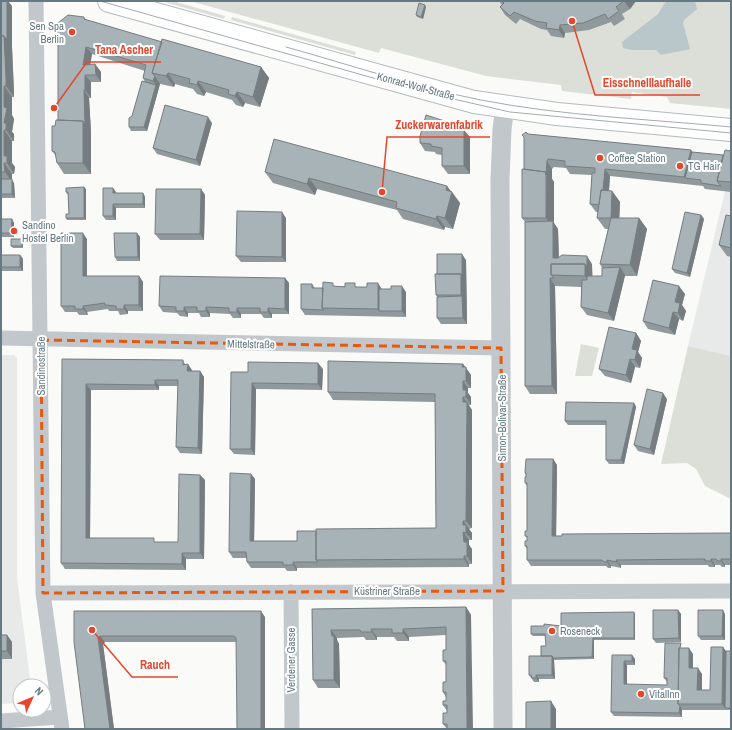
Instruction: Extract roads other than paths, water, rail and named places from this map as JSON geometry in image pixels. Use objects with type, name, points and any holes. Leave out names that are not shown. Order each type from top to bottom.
[{"type":"main road","name":"Konrad-Wolf-Straße","points":[[109,1],[459,98],[506,107],[731,130]]},
{"type":"street","name":"Sandinostraße","points":[[36,1],[43,593],[61,723]]},
{"type":"street","name":"Simon-Bolivar-Straße","points":[[504,729],[500,180],[502,129],[506,107]]},
{"type":"street","name":"Mittelstraße","points":[[1,338],[501,348]]},
{"type":"street","name":"Küstriner Straße","points":[[43,593],[731,590]]},
{"type":"street","name":"Verdener Gasse","points":[[291,592],[292,729]]},
{"type":"street","points":[[1,721],[61,723]]},
{"type":"tram line","points":[[100,1],[423,92],[510,112],[731,133]]},
{"type":"tram line","points":[[286,47],[407,82],[481,100],[543,110],[731,127]]},
{"type":"place","name":"Eisschnelllaufhalle","points":[[572,21]]},
{"type":"place","name":"Sen Spa Berlin","points":[[72,32]]},
{"type":"place","name":"Tana Ascher","points":[[54,108]]},
{"type":"place","name":"Coffee Station","points":[[600,158]]},
{"type":"place","name":"TG Hair","points":[[680,166]]},
{"type":"place","name":"Zuckerwarenfabrik","points":[[382,192]]},
{"type":"place","name":"Sandino Hostel Berlin","points":[[14,231]]},
{"type":"place","name":"Rauch","points":[[92,630]]},
{"type":"place","name":"Roseneck","points":[[552,631]]},
{"type":"place","name":"VitalInn","points":[[641,694]]}]
